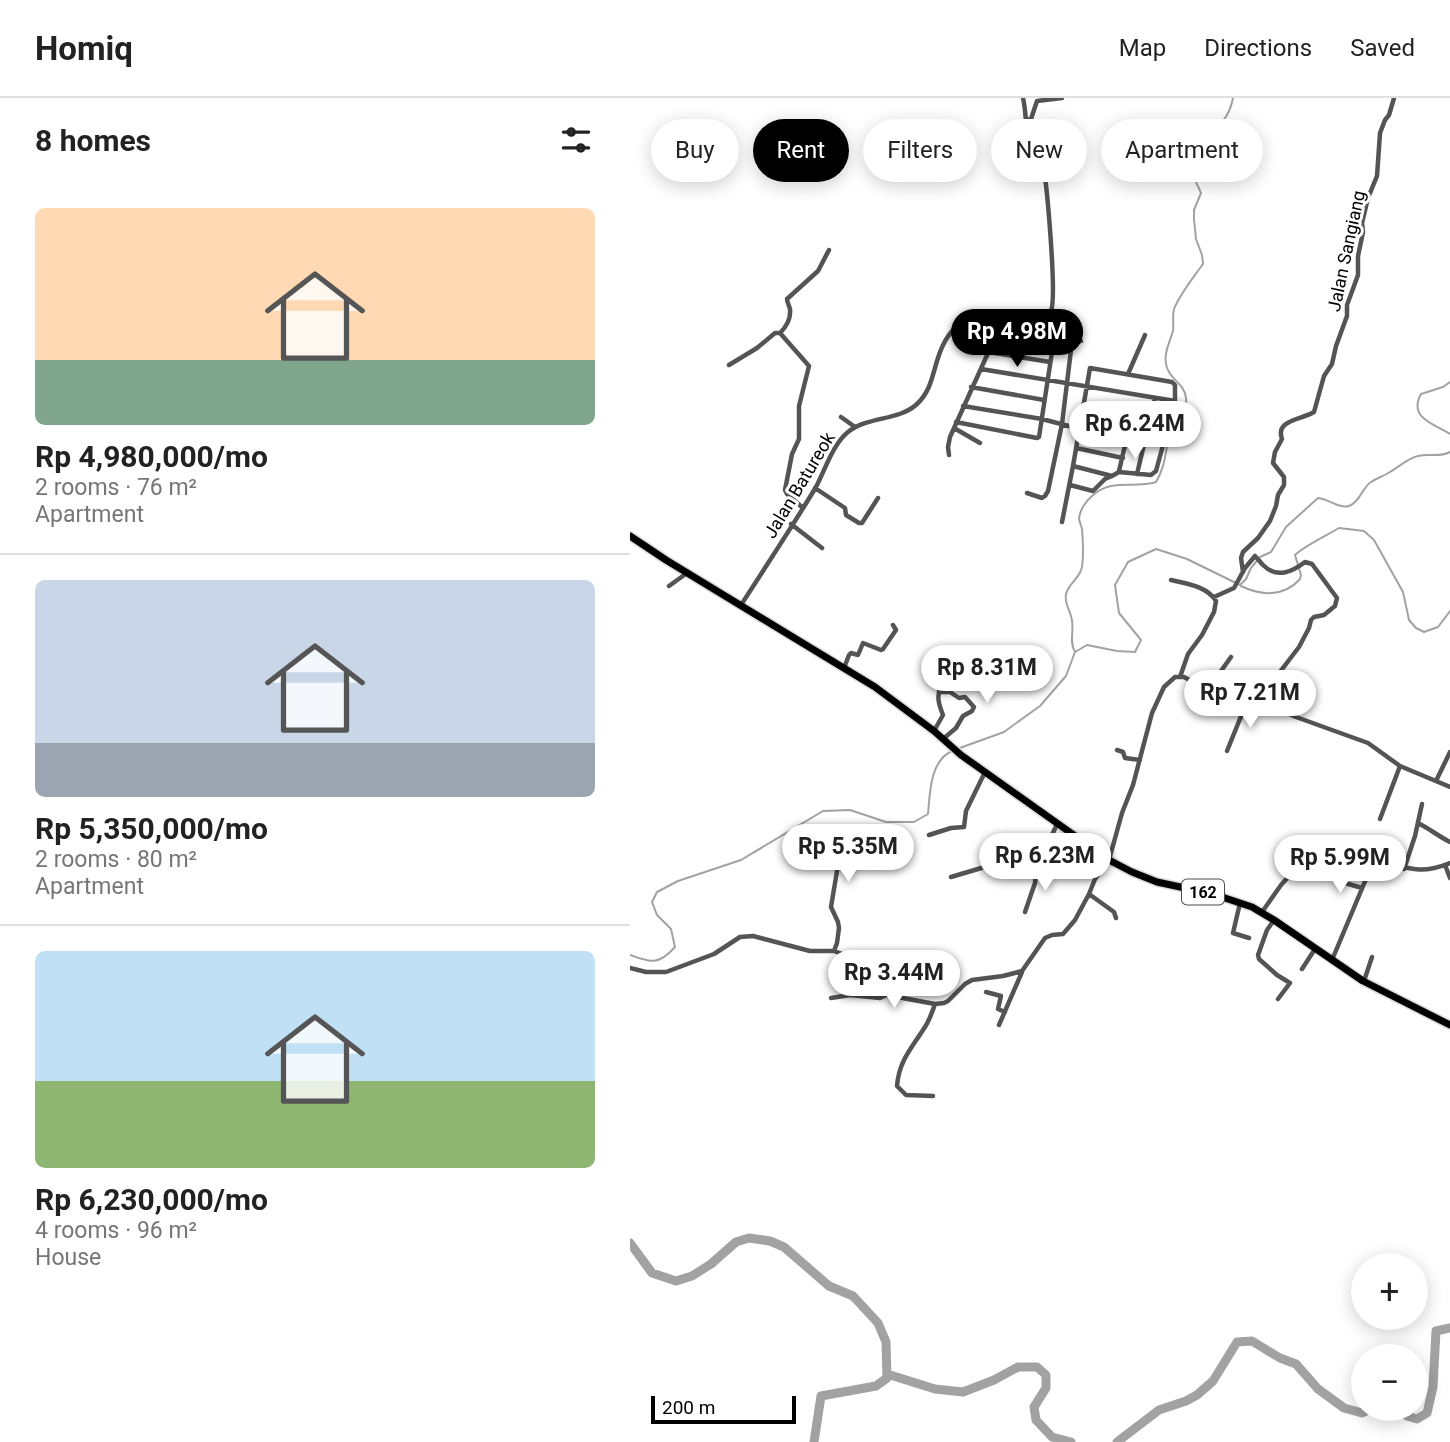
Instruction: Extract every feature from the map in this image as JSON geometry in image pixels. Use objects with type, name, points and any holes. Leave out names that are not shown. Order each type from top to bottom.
[{"type":"main road","name":"162","points":[[630,536],[875,687],[961,755],[1109,860],[1157,882],[1213,894],[1252,907],[1363,981],[1450,1025]]},
{"type":"street","name":"Jalan Batureok","points":[[1023,98],[1027,119]]},
{"type":"street","points":[[1029,119],[1037,101],[1062,98]]},
{"type":"street","name":"Jalan Sangiang","points":[[1243,572],[1241,558],[1244,550],[1266,527],[1284,485],[1284,477],[1273,463],[1282,439],[1281,428],[1314,412],[1324,376],[1332,364],[1347,316],[1347,305],[1358,275],[1362,223],[1377,176],[1380,133],[1394,98]]},
{"type":"street","name":"Jalan Batureok","points":[[741,605],[815,488],[837,445],[855,427],[914,407],[928,391],[942,348],[962,322],[981,317],[1038,321],[1051,312],[1053,304],[1045,182]]},
{"type":"street","points":[[729,365],[775,333],[780,333],[788,323],[790,310],[787,299],[818,271],[829,250]]},
{"type":"street","points":[[949,455],[949,443],[955,425],[1003,320]]},
{"type":"street","points":[[998,331],[1022,337]]},
{"type":"street","points":[[780,333],[809,366],[799,406],[799,439],[792,454],[785,488],[787,494],[803,508]]},
{"type":"street","points":[[1128,374],[1145,335]]},
{"type":"street","points":[[955,425],[1037,438],[1052,352],[1056,345],[1081,341]]},
{"type":"street","points":[[1027,493],[1042,498],[1046,495],[1068,383],[1071,349],[1067,344]]},
{"type":"street","points":[[989,352],[1050,362]]},
{"type":"street","points":[[1062,522],[1090,368],[1172,382],[1175,385],[1175,401],[1156,471],[1150,475],[1119,472],[1105,479],[1093,491],[1070,485]]},
{"type":"street","points":[[981,369],[1175,401]]},
{"type":"street","points":[[971,387],[1044,400]]},
{"type":"street","points":[[1137,474],[1155,398]]},
{"type":"street","points":[[1083,405],[1123,413]]},
{"type":"street","points":[[963,406],[1164,439]]},
{"type":"street","points":[[841,417],[855,427]]},
{"type":"street","points":[[955,425],[979,443]]},
{"type":"street","points":[[1079,426],[1126,440],[1119,472]]},
{"type":"street","points":[[1076,448],[1123,458]]},
{"type":"street","points":[[1073,466],[1112,475]]},
{"type":"street","points":[[815,488],[845,508],[846,515],[859,523],[862,523],[878,498]]},
{"type":"street","points":[[792,524],[822,548]]},
{"type":"street","points":[[1214,597],[1234,588],[1243,572],[1257,558],[1267,568],[1287,573],[1305,562],[1310,563],[1337,600],[1335,606],[1324,615],[1311,620],[1299,647],[1257,702]]},
{"type":"street","points":[[669,586],[687,573]]},
{"type":"street","points":[[1171,580],[1198,587],[1216,601],[1202,635],[1188,654],[1180,677]]},
{"type":"street","points":[[844,669],[849,655],[858,655],[863,643],[884,649],[897,630],[893,625]]},
{"type":"street","points":[[1211,692],[1231,657]]},
{"type":"street","points":[[934,731],[943,715],[937,701],[940,687],[947,676]]},
{"type":"street","points":[[999,1025],[1022,971],[1045,938],[1063,934],[1075,920],[1095,879],[1109,860],[1152,713],[1159,695],[1175,677],[1211,692],[1257,702],[1368,743],[1400,766],[1450,787]]},
{"type":"street","points":[[940,692],[950,692],[959,698],[965,697],[974,707],[944,739]]},
{"type":"street","points":[[1227,751],[1248,699]]},
{"type":"street","points":[[1117,750],[1122,751],[1125,758],[1140,760]]},
{"type":"street","points":[[1436,781],[1450,752]]},
{"type":"street","points":[[1380,819],[1400,766]]},
{"type":"street","points":[[929,835],[964,827],[966,811],[985,772]]},
{"type":"street","points":[[1404,869],[1422,804]]},
{"type":"street","points":[[1025,912],[1036,872],[1058,823]]},
{"type":"street","points":[[1418,823],[1450,842]]},
{"type":"street","points":[[834,951],[839,928],[831,907],[840,853],[862,858],[889,848],[909,855]]},
{"type":"street","points":[[1262,913],[1310,848],[1352,855],[1373,866]]},
{"type":"street","points":[[1331,961],[1376,862],[1404,869],[1426,870],[1448,864],[1450,878]]},
{"type":"street","points":[[951,877],[988,866],[1036,872]]},
{"type":"street","points":[[1325,876],[1362,888]]},
{"type":"street","points":[[1090,894],[1114,912],[1116,918]]},
{"type":"street","points":[[1240,903],[1233,933],[1249,938]]},
{"type":"street","points":[[1274,920],[1267,930],[1258,955],[1277,975],[1290,983],[1278,999]]},
{"type":"street","points":[[630,968],[646,972],[666,972],[715,954],[740,937],[753,936],[810,951],[834,951],[848,957],[874,989],[885,996],[935,1004],[948,1001],[972,980],[1022,971]]},
{"type":"street","points":[[1302,969],[1315,949]]},
{"type":"street","points":[[1363,981],[1372,957]]},
{"type":"street","points":[[986,992],[1001,996],[997,1009],[1005,1012]]},
{"type":"street","points":[[831,998],[850,995],[880,998],[885,996]]},
{"type":"street","points":[[933,1096],[906,1095],[897,1085],[905,1056],[923,1030],[935,1004]]},
{"type":"waterway","points":[[1075,652],[1072,644],[1072,621],[1066,598],[1067,590],[1082,567],[1083,538],[1079,518],[1081,511],[1100,490],[1115,485],[1156,482],[1173,426],[1185,406],[1185,394],[1169,372],[1166,356],[1173,331],[1174,309],[1203,264],[1194,219],[1194,210],[1201,193],[1196,182],[1191,152],[1221,123],[1233,98]]},
{"type":"waterway","points":[[1450,382],[1421,394],[1418,402],[1420,415],[1450,434]]},
{"type":"waterway","points":[[957,749],[1004,732],[1040,706],[1066,676],[1075,652],[1087,645],[1135,652],[1141,640],[1119,613],[1115,585],[1128,562],[1156,549],[1187,559],[1240,585],[1260,557],[1271,552],[1286,527],[1318,498],[1349,506],[1371,482],[1411,459],[1450,452]]},
{"type":"waterway","points":[[1241,586],[1256,592],[1272,593],[1294,585],[1301,575],[1295,555],[1339,528],[1364,531],[1374,540],[1403,592],[1409,620],[1416,628],[1424,632],[1438,627],[1450,611]]},
{"type":"waterway","points":[[630,955],[654,961],[664,957],[675,947],[671,929],[657,915],[652,902],[657,892],[678,881],[741,860],[823,811],[850,810],[886,822],[914,822],[928,814],[935,770],[939,762],[952,751]]},
{"type":"waterway","points":[[630,1243],[652,1273],[676,1281],[692,1276],[711,1264],[736,1242],[749,1238],[770,1241],[784,1247],[829,1286],[853,1296],[878,1323],[886,1342],[887,1378],[876,1386],[821,1396],[814,1442]]},
{"type":"waterway","points":[[1428,1409],[1433,1387],[1436,1331],[1450,1328]]},
{"type":"waterway","points":[[1117,1442],[1159,1410],[1197,1395],[1213,1381],[1237,1342],[1252,1341],[1296,1364],[1318,1389],[1344,1408],[1351,1410]]},
{"type":"waterway","points":[[887,1374],[935,1389],[963,1392],[1018,1367],[1037,1367],[1046,1375],[1046,1388],[1034,1407],[1036,1420],[1052,1437],[1071,1442]]}]
